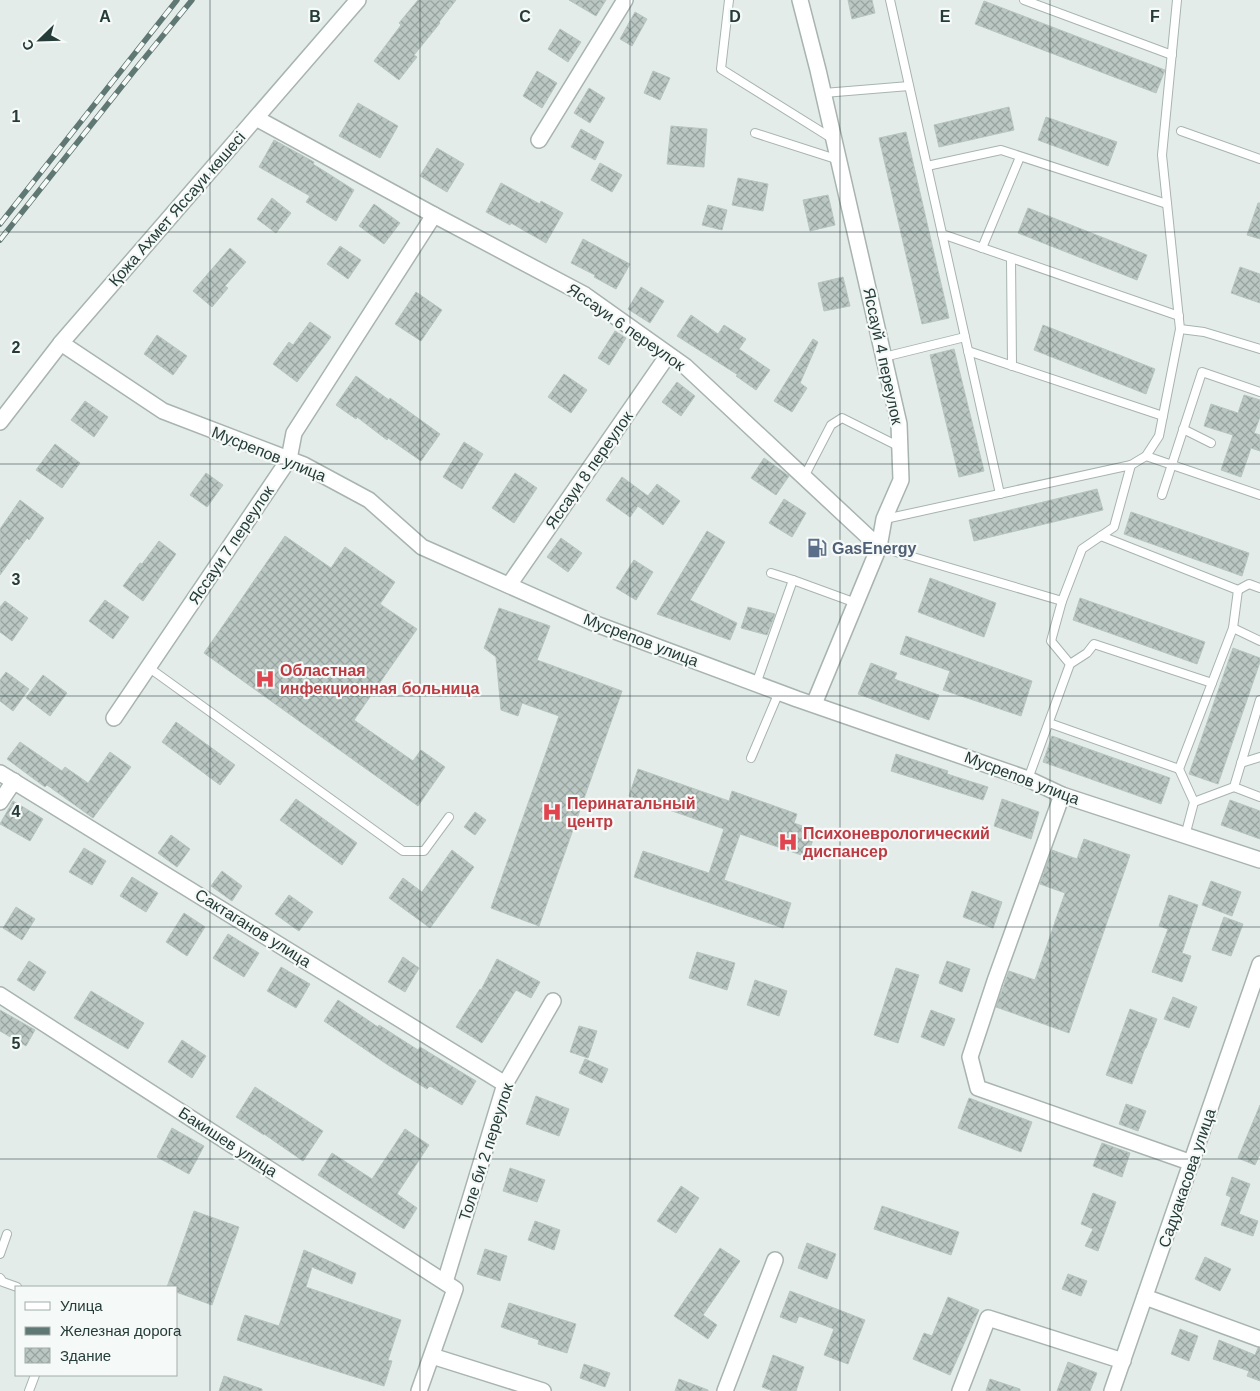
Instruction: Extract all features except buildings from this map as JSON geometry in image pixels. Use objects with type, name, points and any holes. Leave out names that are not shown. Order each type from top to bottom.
[{"type":"street","name":"Қожа Ахмет Яссауи көшесі","points":[[0,422],[61,343],[358,0]]},
{"type":"street","points":[[539,140],[625,0]]},
{"type":"street","name":"Яссауй 4 переулок","points":[[800,0],[824,93],[899,424],[901,480],[884,519],[878,547],[814,704]]},
{"type":"street","name":"Яссауи 6 переулок","points":[[256,118],[586,295],[685,366],[878,547]]},
{"type":"street","name":"Яссауи 7 переулок","points":[[114,718],[289,459],[294,433],[434,215]]},
{"type":"street","name":"Мусрепов улица","points":[[61,343],[163,411],[304,465],[369,500],[422,547],[596,624],[756,684],[1028,779],[1062,795],[1260,860]]},
{"type":"street","name":"Яссауи 8 переулок","points":[[509,586],[668,355]]},
{"type":"street","name":"Сактаганов улица","points":[[0,773],[506,1084]]},
{"type":"street","points":[[0,802],[14,782]]},
{"type":"street","points":[[1062,795],[995,981],[970,1057],[978,1088],[1192,1162]]},
{"type":"street","name":"Садуакасова улица","points":[[1112,1391],[1260,965]]},
{"type":"street","name":"Бакишев улица","points":[[0,995],[450,1286]]},
{"type":"street","name":"Толе би 2 переулок","points":[[419,1391],[432,1356],[506,1084],[552,1001]]},
{"type":"street","points":[[725,1391],[775,1260]]},
{"type":"street","points":[[1146,1297],[1260,1340]]},
{"type":"street","points":[[960,1391],[988,1318],[1124,1361]]},
{"type":"street","points":[[432,1356],[543,1391]]},
{"type":"lane","points":[[729,0],[721,69],[834,140]]},
{"type":"lane","points":[[890,0],[1000,494]]},
{"type":"lane","points":[[1024,0],[1172,54]]},
{"type":"lane","points":[[884,519],[1131,465],[1146,456],[1159,436],[1180,329],[1162,155],[1177,0]]},
{"type":"lane","points":[[824,93],[909,86]]},
{"type":"lane","points":[[1181,131],[1260,158]]},
{"type":"lane","points":[[755,133],[839,160]]},
{"type":"lane","points":[[927,166],[1001,150],[1167,204]]},
{"type":"lane","points":[[982,248],[1020,157]]},
{"type":"lane","points":[[942,234],[1179,316]]},
{"type":"lane","points":[[1011,258],[1012,366]]},
{"type":"lane","points":[[1180,329],[1204,332],[1260,349]]},
{"type":"lane","points":[[884,357],[965,337]]},
{"type":"lane","points":[[968,351],[1163,416]]},
{"type":"lane","points":[[1162,494],[1202,372],[1260,392]]},
{"type":"lane","points":[[804,477],[831,425],[842,418],[900,447]]},
{"type":"lane","points":[[1183,429],[1211,443]]},
{"type":"lane","points":[[1146,456],[1260,495]]},
{"type":"lane","points":[[1070,664],[1052,641],[1062,601],[1082,549],[1114,527],[1131,465]]},
{"type":"lane","points":[[1101,536],[1238,590],[1250,584],[1260,588]]},
{"type":"lane","points":[[878,547],[1062,601]]},
{"type":"lane","points":[[771,574],[856,603]]},
{"type":"lane","points":[[756,684],[793,580]]},
{"type":"lane","points":[[1185,836],[1194,802],[1179,769],[1233,628],[1238,590]]},
{"type":"lane","points":[[1233,628],[1260,641]]},
{"type":"lane","points":[[1028,779],[1070,664],[1087,653],[1094,644],[1212,682]]},
{"type":"lane","points":[[148,667],[402,851],[424,851],[449,817]]},
{"type":"lane","points":[[751,758],[779,692]]},
{"type":"lane","points":[[1234,787],[1260,700]]},
{"type":"lane","points":[[1049,723],[1179,769]]},
{"type":"lane","points":[[1241,763],[1260,757]]},
{"type":"lane","points":[[1194,802],[1234,787],[1260,797]]},
{"type":"lane","points":[[0,1254],[7,1234]]},
{"type":"lane","points":[[0,1278],[3,1282],[15,1286]]},
{"type":"lane","points":[[29,1391],[34,1376]]},
{"type":"railway","points":[[0,224],[177,0]]},
{"type":"railway","points":[[0,240],[192,0]]},
{"type":"place","name":"GasEnergy","points":[[817,548]]},
{"type":"place","name":"Областная инфекционная больница","points":[[265,679]]},
{"type":"place","name":"Перинатальный центр","points":[[552,812]]},
{"type":"place","name":"Психоневрологический диспансер","points":[[788,842]]}]
